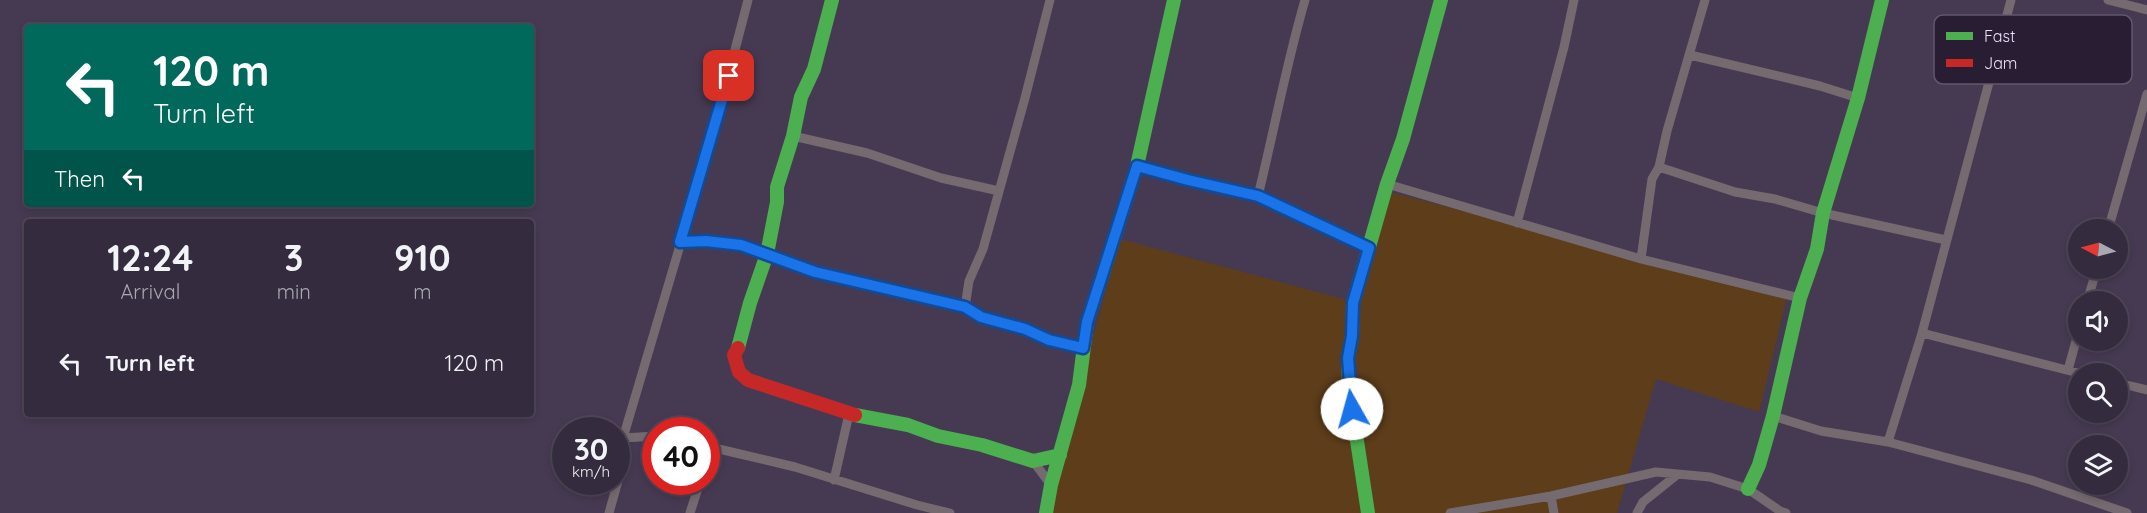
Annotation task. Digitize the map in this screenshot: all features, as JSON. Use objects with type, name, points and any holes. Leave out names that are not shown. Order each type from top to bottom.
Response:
[{"type":"street","points":[[629,417],[713,134],[748,0]]},
{"type":"street","points":[[832,0],[814,69],[801,98],[793,135],[777,187],[777,202],[766,254],[734,355],[739,372],[748,380],[849,414],[908,425],[938,436],[982,445],[1033,461],[1060,455]]},
{"type":"street","points":[[965,307],[969,281],[983,249],[1026,98],[1050,0]]},
{"type":"street","points":[[1258,196],[1291,48],[1305,0]]},
{"type":"street","points":[[1368,513],[1349,388],[1348,358],[1352,336],[1353,303],[1403,139],[1441,0]]},
{"type":"street","points":[[1517,223],[1564,47],[1574,0]]},
{"type":"street","points":[[1641,260],[1652,179],[1659,167],[1667,131],[1705,0]]},
{"type":"street","points":[[1748,489],[1759,465],[1773,416],[1800,298],[1817,249],[1823,213],[1858,98],[1882,0]]},
{"type":"street","points":[[2007,15],[2011,0]]},
{"type":"street","points":[[2108,0],[2147,11]]},
{"type":"street","points":[[1046,513],[1051,485],[1079,386],[1087,322],[1137,166],[1172,1]]},
{"type":"street","points":[[1690,55],[1820,86],[1858,98]]},
{"type":"street","points":[[1887,442],[1922,333],[1988,84]]},
{"type":"street","points":[[2111,219],[2147,94]]},
{"type":"street","points":[[793,135],[867,153],[940,178],[999,191]]},
{"type":"street","points":[[1137,166],[1258,196],[1369,248]]},
{"type":"street","points":[[1659,167],[1735,192],[1775,199],[1823,213],[1946,240]]},
{"type":"street","points":[[1388,184],[1641,260],[1800,298]]},
{"type":"street","points":[[680,242],[722,242],[753,248],[815,272],[965,307],[981,317],[1025,329],[1049,340],[1083,348]]},
{"type":"street","points":[[1922,333],[2068,370]]},
{"type":"street","points":[[2128,385],[2147,390]]},
{"type":"street","points":[[834,480],[849,414]]},
{"type":"street","points":[[1773,416],[1821,430],[1887,442],[2031,480],[2127,513]]},
{"type":"street","points":[[720,449],[795,467],[950,513]]},
{"type":"street","points":[[1033,461],[1051,485]]},
{"type":"street","points":[[1450,513],[1551,496],[1656,472],[1710,477],[1748,489],[1786,513]]},
{"type":"street","points":[[1637,513],[1643,502],[1678,474]]},
{"type":"street","points":[[609,513],[614,495]]},
{"type":"street","points":[[690,513],[696,495]]},
{"type":"street","points":[[1551,496],[1554,513]]},
{"type":"shaded area","points":[[1389,192],[1788,293],[1759,412],[1656,379],[1617,513],[1045,513],[1120,239],[1347,300]]},
{"type":"traffic: fast","points":[[738,348],[767,254],[777,202],[777,187],[793,136],[801,97],[814,69],[832,0]]},
{"type":"traffic: fast","points":[[1046,513],[1051,485],[1079,385],[1087,323],[1137,166],[1174,0]]},
{"type":"traffic: fast","points":[[1368,513],[1349,388],[1348,358],[1352,336],[1353,303],[1387,184],[1403,139],[1441,0]]},
{"type":"traffic: fast","points":[[1748,489],[1759,465],[1773,416],[1800,298],[1817,249],[1823,213],[1858,98],[1882,0]]},
{"type":"traffic: fast","points":[[855,415],[908,425],[938,436],[982,445],[1033,461],[1060,455]]},
{"type":"traffic: jam","points":[[738,348],[734,355],[739,372],[748,380],[855,415]]},
{"type":"route","points":[[729,76],[680,242],[722,242],[753,248],[815,272],[965,307],[981,317],[1025,329],[1049,340],[1083,348],[1087,322],[1137,166],[1258,196],[1369,248],[1353,303],[1352,336],[1348,358],[1352,409]]}]
